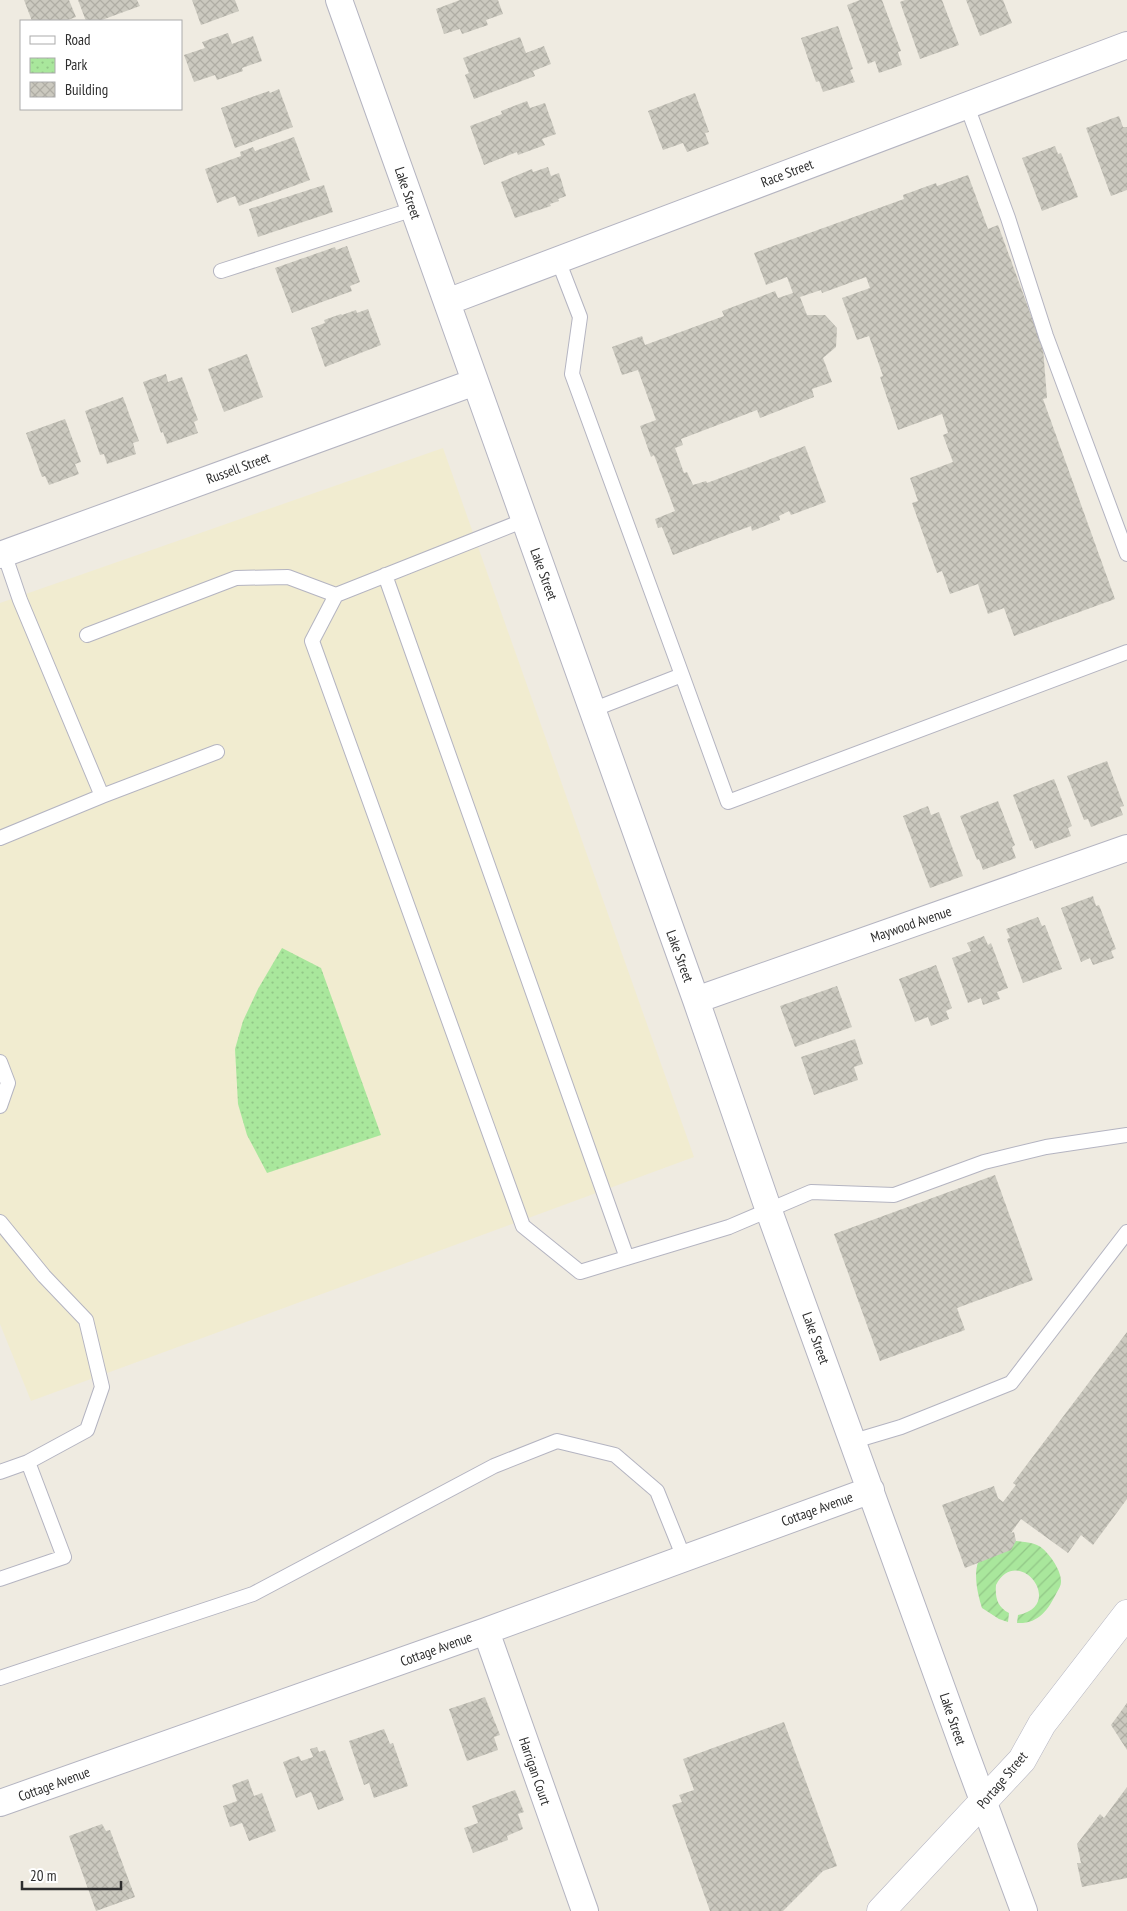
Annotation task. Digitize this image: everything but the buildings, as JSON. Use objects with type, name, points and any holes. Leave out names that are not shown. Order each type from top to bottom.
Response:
[{"type":"main road","name":"Portage Street","points":[[882,1911],[1022,1760],[1042,1724],[1127,1614]]},
{"type":"street","name":"Lake Street","points":[[339,0],[696,1000],[769,1211],[1024,1911]]},
{"type":"street","name":"Race Street","points":[[447,302],[1127,45]]},
{"type":"street","name":"Russell Street","points":[[1,550],[475,382]]},
{"type":"street","name":"Maywood Avenue","points":[[696,1000],[1127,848]]},
{"type":"street","name":"Cottage Avenue","points":[[0,1803],[486,1631],[871,1490]]},
{"type":"street","name":"Harrigan Court","points":[[486,1631],[585,1911]]},
{"type":"lane","points":[[967,106],[1008,218],[1046,336],[1127,554]]},
{"type":"lane","points":[[222,272],[414,209]]},
{"type":"lane","points":[[558,260],[580,317],[572,374],[728,802],[1127,652]]},
{"type":"lane","points":[[525,520],[336,595],[312,641],[523,1226],[580,1272],[729,1227],[811,1192],[894,1195],[984,1162],[1046,1147],[1127,1135]]},
{"type":"lane","points":[[1,550],[102,796]]},
{"type":"lane","points":[[385,575],[627,1258]]},
{"type":"lane","points":[[87,635],[236,578],[288,577],[336,595]]},
{"type":"lane","points":[[592,710],[682,675]]},
{"type":"lane","points":[[0,838],[217,752]]},
{"type":"lane","points":[[0,1062],[8,1083],[0,1106]]},
{"type":"lane","points":[[0,1222],[44,1276],[86,1320],[102,1387],[87,1430],[28,1462],[0,1472]]},
{"type":"lane","points":[[854,1441],[901,1427],[1011,1383],[1127,1232]]},
{"type":"lane","points":[[0,1678],[253,1594],[494,1466],[557,1441],[615,1455],[657,1491],[684,1558]]},
{"type":"lane","points":[[0,1579],[64,1557],[28,1462]]},
{"type":"shaded area","points":[[443,448],[694,1157],[31,1401],[0,1324],[0,603]]},
{"type":"green space","points":[[282,948],[321,968],[381,1135],[267,1173],[247,1135],[238,1104],[235,1049],[243,1021],[258,989]]},
{"type":"green space","points":[[1016,1541],[1028,1542],[1043,1549],[1054,1562],[1061,1578],[1060,1587],[1042,1615],[1025,1623],[1017,1623],[1018,1615],[1032,1609],[1038,1600],[1038,1590],[1034,1580],[1026,1573],[1016,1571],[1005,1574],[996,1585],[998,1601],[1002,1608],[1009,1613],[1008,1622],[999,1619],[982,1608],[976,1578],[978,1563],[986,1551],[1001,1544]]}]
